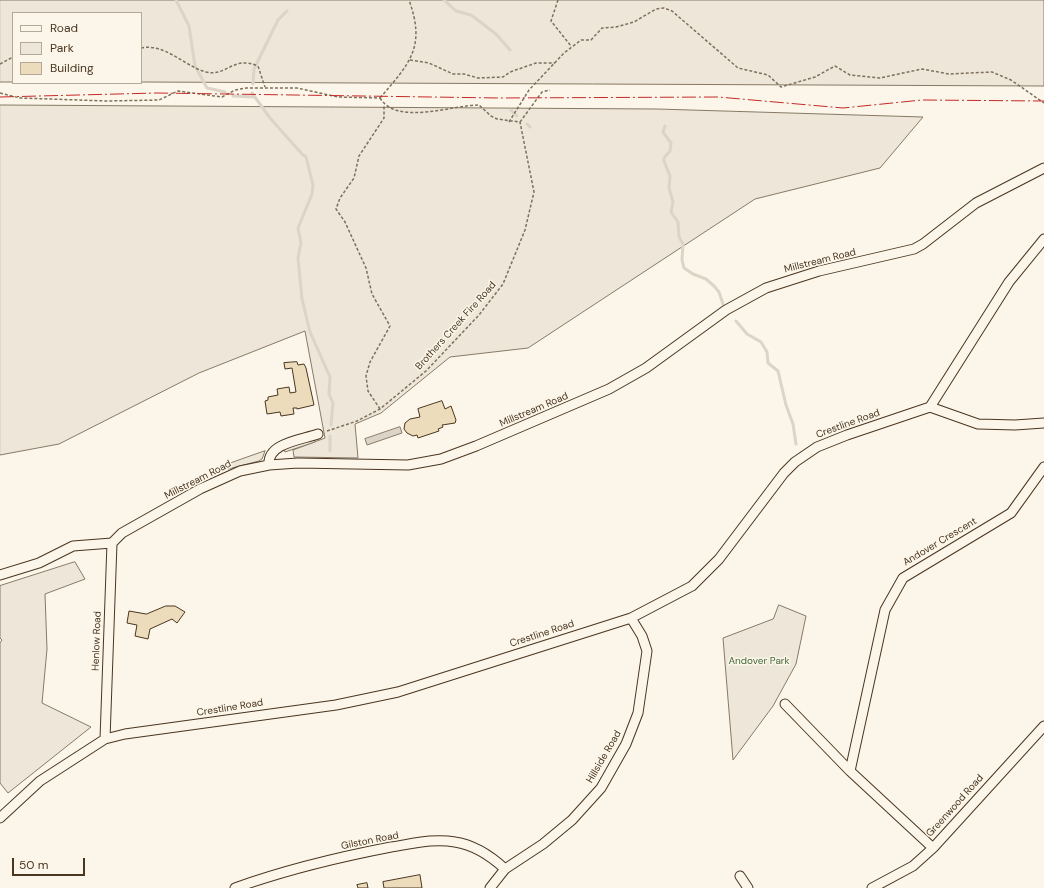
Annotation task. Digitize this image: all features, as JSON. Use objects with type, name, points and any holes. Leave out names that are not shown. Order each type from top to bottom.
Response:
[{"type":"street","name":"Millstream Road","points":[[112,543],[122,533],[206,486],[240,471],[269,465],[319,463],[381,466],[408,465],[441,459],[476,446],[608,389],[646,368],[726,310],[766,288],[788,280],[914,249],[923,244],[976,202],[1044,168]]},
{"type":"street","points":[[1044,239],[1009,282],[930,407],[978,424],[1014,425],[1044,423]]},
{"type":"street","name":"Crestline Road","points":[[0,818],[40,782],[105,739],[125,734],[336,705],[398,692],[632,618],[692,586],[719,559],[784,473],[806,454],[847,435],[930,407]]},
{"type":"street","points":[[269,465],[269,457],[275,449],[318,434]]},
{"type":"street","name":"Andover Crescent","points":[[850,771],[885,610],[903,578],[1011,513],[1044,467]]},
{"type":"street","points":[[0,575],[39,563],[73,546],[112,543]]},
{"type":"street","name":"Henlow Road","points":[[105,739],[112,543]]},
{"type":"street","name":"Hillside Road","points":[[490,888],[505,869],[543,844],[572,820],[601,788],[626,744],[638,713],[647,651],[642,636],[632,618]]},
{"type":"street","points":[[785,704],[850,771],[933,848]]},
{"type":"street","name":"Greenwood Road","points":[[872,888],[913,866],[933,848],[1044,726]]},
{"type":"street","name":"Gilston Road","points":[[235,888],[349,855],[430,840],[455,842],[476,848],[496,860],[505,869]]},
{"type":"street","points":[[740,876],[748,888]]},
{"type":"path","points":[[380,98],[410,60],[414,45],[416,25],[409,0]]},
{"type":"path","points":[[558,0],[551,21],[572,46]]},
{"type":"path","points":[[509,122],[529,90],[572,46],[581,40],[591,40],[602,28],[616,27],[644,18],[656,9],[664,8],[672,11],[738,68],[768,76],[781,87],[815,77],[835,66],[850,75],[880,78],[922,70],[949,74],[992,72],[1011,80],[1044,103]]},
{"type":"path","points":[[142,48],[150,47],[158,49],[200,70],[216,73],[238,62],[252,63],[258,66],[265,87]]},
{"type":"path","points":[[0,64],[12,58]]},
{"type":"path","points":[[410,60],[429,62],[453,74],[464,74],[478,78],[503,77],[510,72],[536,62],[555,63]]},
{"type":"path","points":[[0,93],[20,98],[84,101],[159,100],[178,91],[222,96],[240,89],[265,87],[297,88],[338,97],[380,98]]},
{"type":"path","points":[[384,105],[395,110],[427,113],[478,105],[491,116],[509,122],[520,122],[542,92],[550,90]]},
{"type":"path","points":[[380,98],[384,105],[384,118],[359,156],[354,178],[340,198],[336,209],[345,222],[366,268],[372,294],[390,326],[370,362],[366,376],[368,391],[380,409]]},
{"type":"path","name":"Brothers Creek Fire Road","points":[[318,434],[357,421],[380,409],[426,372],[479,314],[503,284],[525,230],[534,192],[520,122]]},
{"type":"green space","points":[[0,0],[1044,0],[1044,86],[142,82],[142,12],[12,12],[12,82],[0,82]]},
{"type":"green space","points":[[0,105],[657,109],[923,117],[880,168],[755,199],[528,348],[450,357],[381,413],[355,424],[358,458],[294,457],[293,450],[325,438],[305,331],[199,373],[59,444],[0,455]]},
{"type":"green space","points":[[75,562],[85,579],[45,594],[47,649],[42,703],[91,727],[8,793],[0,783],[0,643],[2,640],[0,638],[0,586]]},
{"type":"green space","name":"Andover Park","points":[[779,605],[806,616],[796,664],[773,706],[733,760],[723,638],[773,619]]},
{"type":"shaded area","points":[[400,427],[402,433],[367,445],[365,439]]},
{"type":"shaded area","points":[[314,438],[315,442],[285,452],[284,450]]},
{"type":"shaded area","points":[[265,451],[262,459],[259,461],[228,469],[231,463]]},
{"type":"building","points":[[297,362],[298,365],[304,364],[306,368],[314,405],[297,409],[293,408],[294,414],[281,416],[280,412],[267,414],[265,401],[268,400],[268,397],[278,395],[277,389],[289,387],[290,393],[296,392],[292,368],[285,369],[284,363]]},
{"type":"building","points":[[442,401],[445,409],[451,406],[456,420],[455,423],[442,425],[443,427],[438,429],[439,431],[418,438],[417,435],[413,436],[407,433],[404,429],[405,423],[410,419],[420,417],[418,409]]},
{"type":"building","points":[[166,606],[175,606],[185,612],[177,623],[172,619],[150,629],[148,639],[135,636],[137,625],[127,623],[129,611],[146,614]]},
{"type":"building","points":[[420,875],[422,888],[384,888],[383,882]]},
{"type":"building","points":[[367,883],[368,888],[358,888],[357,885]]},
{"type":"waterway","points":[[176,0],[189,26],[195,66],[207,88],[225,92]]},
{"type":"waterway","points":[[444,0],[456,11],[471,15],[479,21],[496,34],[510,50]]},
{"type":"waterway","points":[[253,84],[254,69],[278,20],[287,11]]},
{"type":"waterway","points":[[252,93],[270,118],[306,157],[313,185],[312,194],[298,228],[301,243],[298,258],[302,299],[310,332],[330,377],[329,394],[333,403],[331,425]]},
{"type":"waterway","points":[[233,96],[254,97]]},
{"type":"waterway","points":[[511,110],[517,116]]},
{"type":"waterway","points":[[527,124],[530,127]]},
{"type":"waterway","points":[[665,126],[663,132],[671,143],[670,151],[664,158],[664,161],[670,176],[669,188],[673,202],[671,212],[678,222],[679,237],[683,244],[682,260],[684,268],[693,274],[706,279],[714,286],[719,292],[723,304]]},
{"type":"waterway","points":[[736,321],[747,334],[761,342],[767,352],[768,363],[778,371],[786,405],[793,424],[796,444]]},
{"type":"waterway","points":[[330,436],[330,451]]},
{"type":"power","points":[[0,97],[157,93],[499,98],[718,97],[843,108],[922,100],[1044,101]]}]
